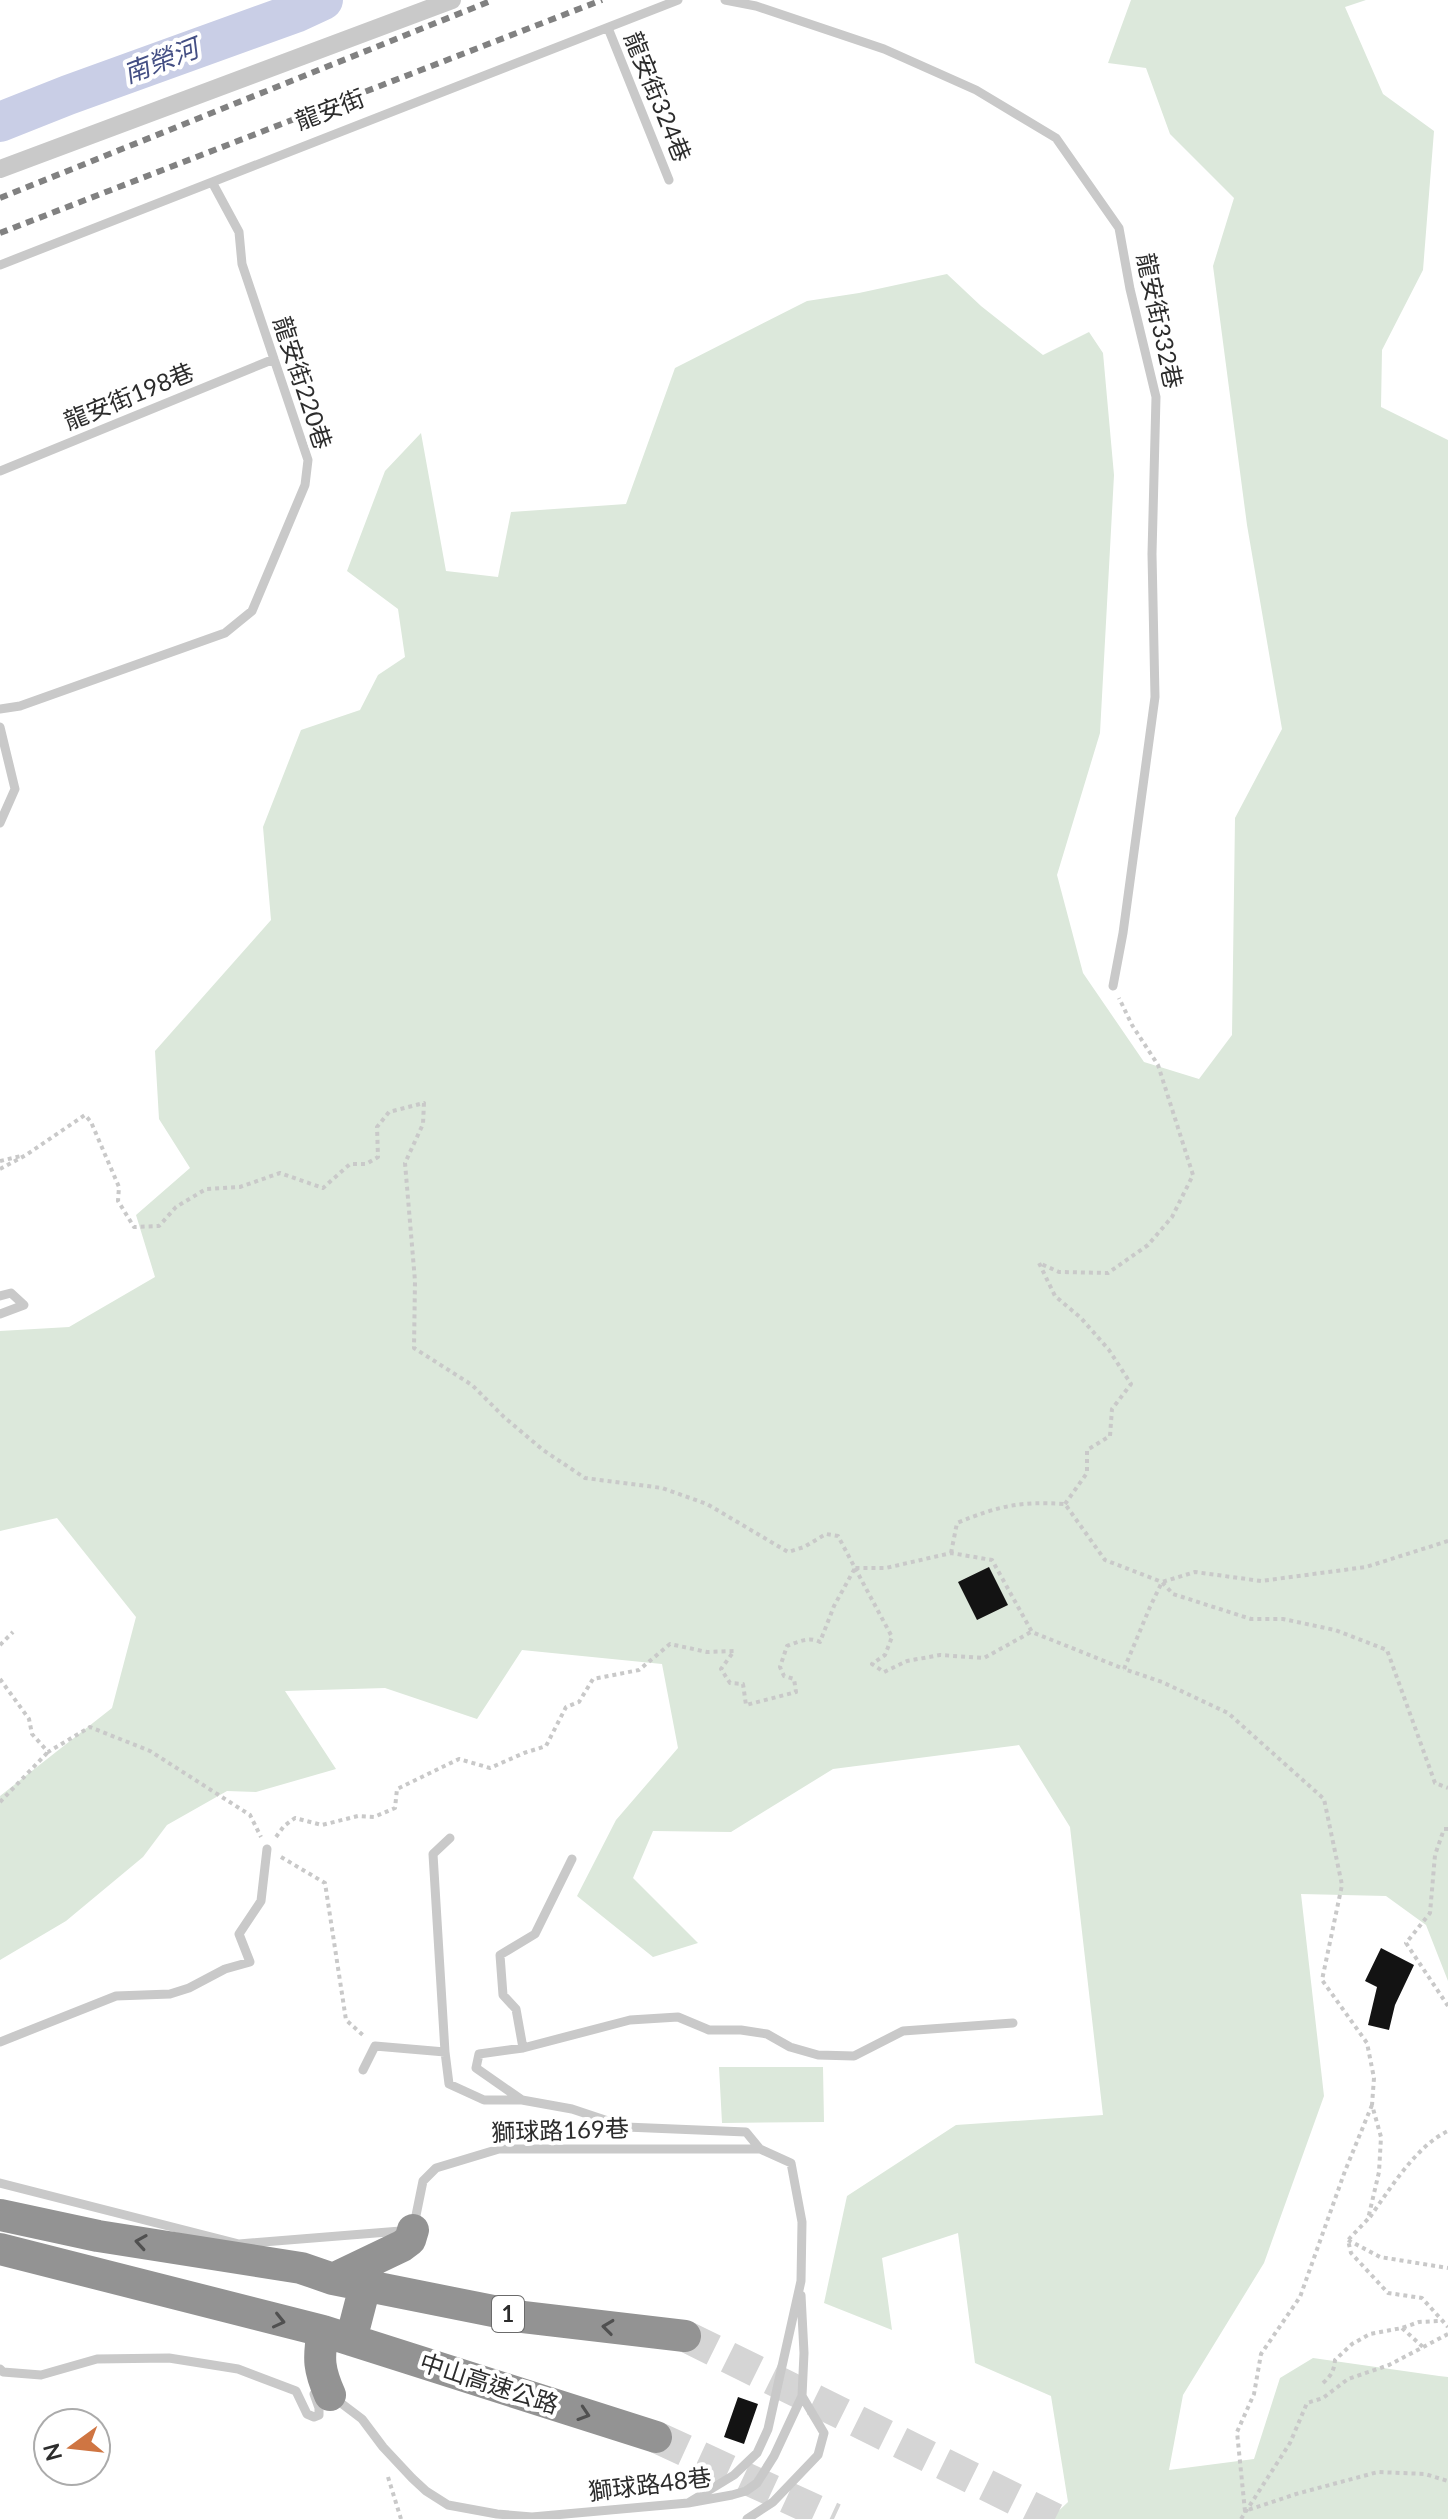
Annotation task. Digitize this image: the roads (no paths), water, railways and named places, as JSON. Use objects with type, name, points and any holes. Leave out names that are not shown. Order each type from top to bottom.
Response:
[{"type":"highway","points":[[0,2215],[98,2236],[301,2268],[333,2279],[389,2254],[410,2240],[413,2230]]},
{"type":"highway","name":"中山高速公路","points":[[0,2249],[337,2336],[656,2437]]},
{"type":"highway","name":"1","points":[[333,2279],[523,2317],[685,2336]]},
{"type":"highway","points":[[325,2384],[319,2357],[337,2336],[365,2286]]},
{"type":"street","points":[[0,169],[452,0]]},
{"type":"lane","name":"龍安街","points":[[0,265],[678,0]]},
{"type":"lane","name":"龍安街332巷","points":[[725,0],[756,6],[884,49],[976,90],[1056,138],[1119,228],[1156,397],[1152,554],[1155,697],[1113,986]]},
{"type":"lane","name":"龍安街324巷","points":[[608,28],[669,180]]},
{"type":"lane","name":"龍安街220巷","points":[[0,709],[20,706],[225,633],[252,611],[305,485],[308,460],[242,264],[239,232],[212,182]]},
{"type":"lane","name":"龍安街198巷","points":[[0,471],[274,359]]},
{"type":"lane","points":[[0,727],[15,789],[0,823]]},
{"type":"lane","points":[[0,1296],[11,1293],[24,1305],[0,1314]]},
{"type":"lane","points":[[450,1838],[433,1854],[449,2084],[484,2100],[522,2100],[572,2109],[626,2127],[746,2132],[760,2149],[791,2163],[802,2222],[802,2396],[824,2433],[818,2455],[773,2502],[747,2519]]},
{"type":"lane","points":[[0,2042],[116,1996],[170,1994],[189,1988],[225,1969],[250,1962],[239,1934],[261,1901],[267,1849]]},
{"type":"lane","points":[[523,2048],[516,2009],[503,1995],[500,1955],[535,1934],[572,1859]]},
{"type":"lane","points":[[522,2100],[476,2068],[479,2054],[523,2048],[630,2020],[678,2017],[709,2030],[767,2034],[790,2047],[818,2055],[854,2056],[903,2031],[1013,2023]]},
{"type":"lane","points":[[363,2070],[375,2046],[445,2052]]},
{"type":"lane","name":"獅球路169巷","points":[[413,2230],[423,2181],[436,2168],[499,2149],[760,2149]]},
{"type":"lane","points":[[0,2183],[239,2244],[413,2230]]},
{"type":"lane","points":[[688,2503],[734,2475],[757,2453],[768,2429],[801,2281]]},
{"type":"lane","points":[[0,2369],[3,2372],[41,2375],[97,2359],[169,2358],[197,2362],[238,2369],[296,2391],[307,2414],[314,2417],[319,2415],[319,2408],[313,2391],[325,2384]]},
{"type":"lane","name":"獅球路48巷","points":[[325,2384],[362,2419],[383,2447],[426,2491],[448,2505],[532,2517],[688,2503],[746,2491],[757,2483],[774,2456],[802,2396]]},
{"type":"waterway","name":"南榮河","points":[[0,122],[323,0]]},
{"type":"tunnel","points":[[685,2336],[1055,2519]]},
{"type":"tunnel","points":[[656,2437],[834,2519]]},
{"type":"railway","points":[[0,198],[493,0]]},
{"type":"railway","points":[[0,233],[602,0]]}]
